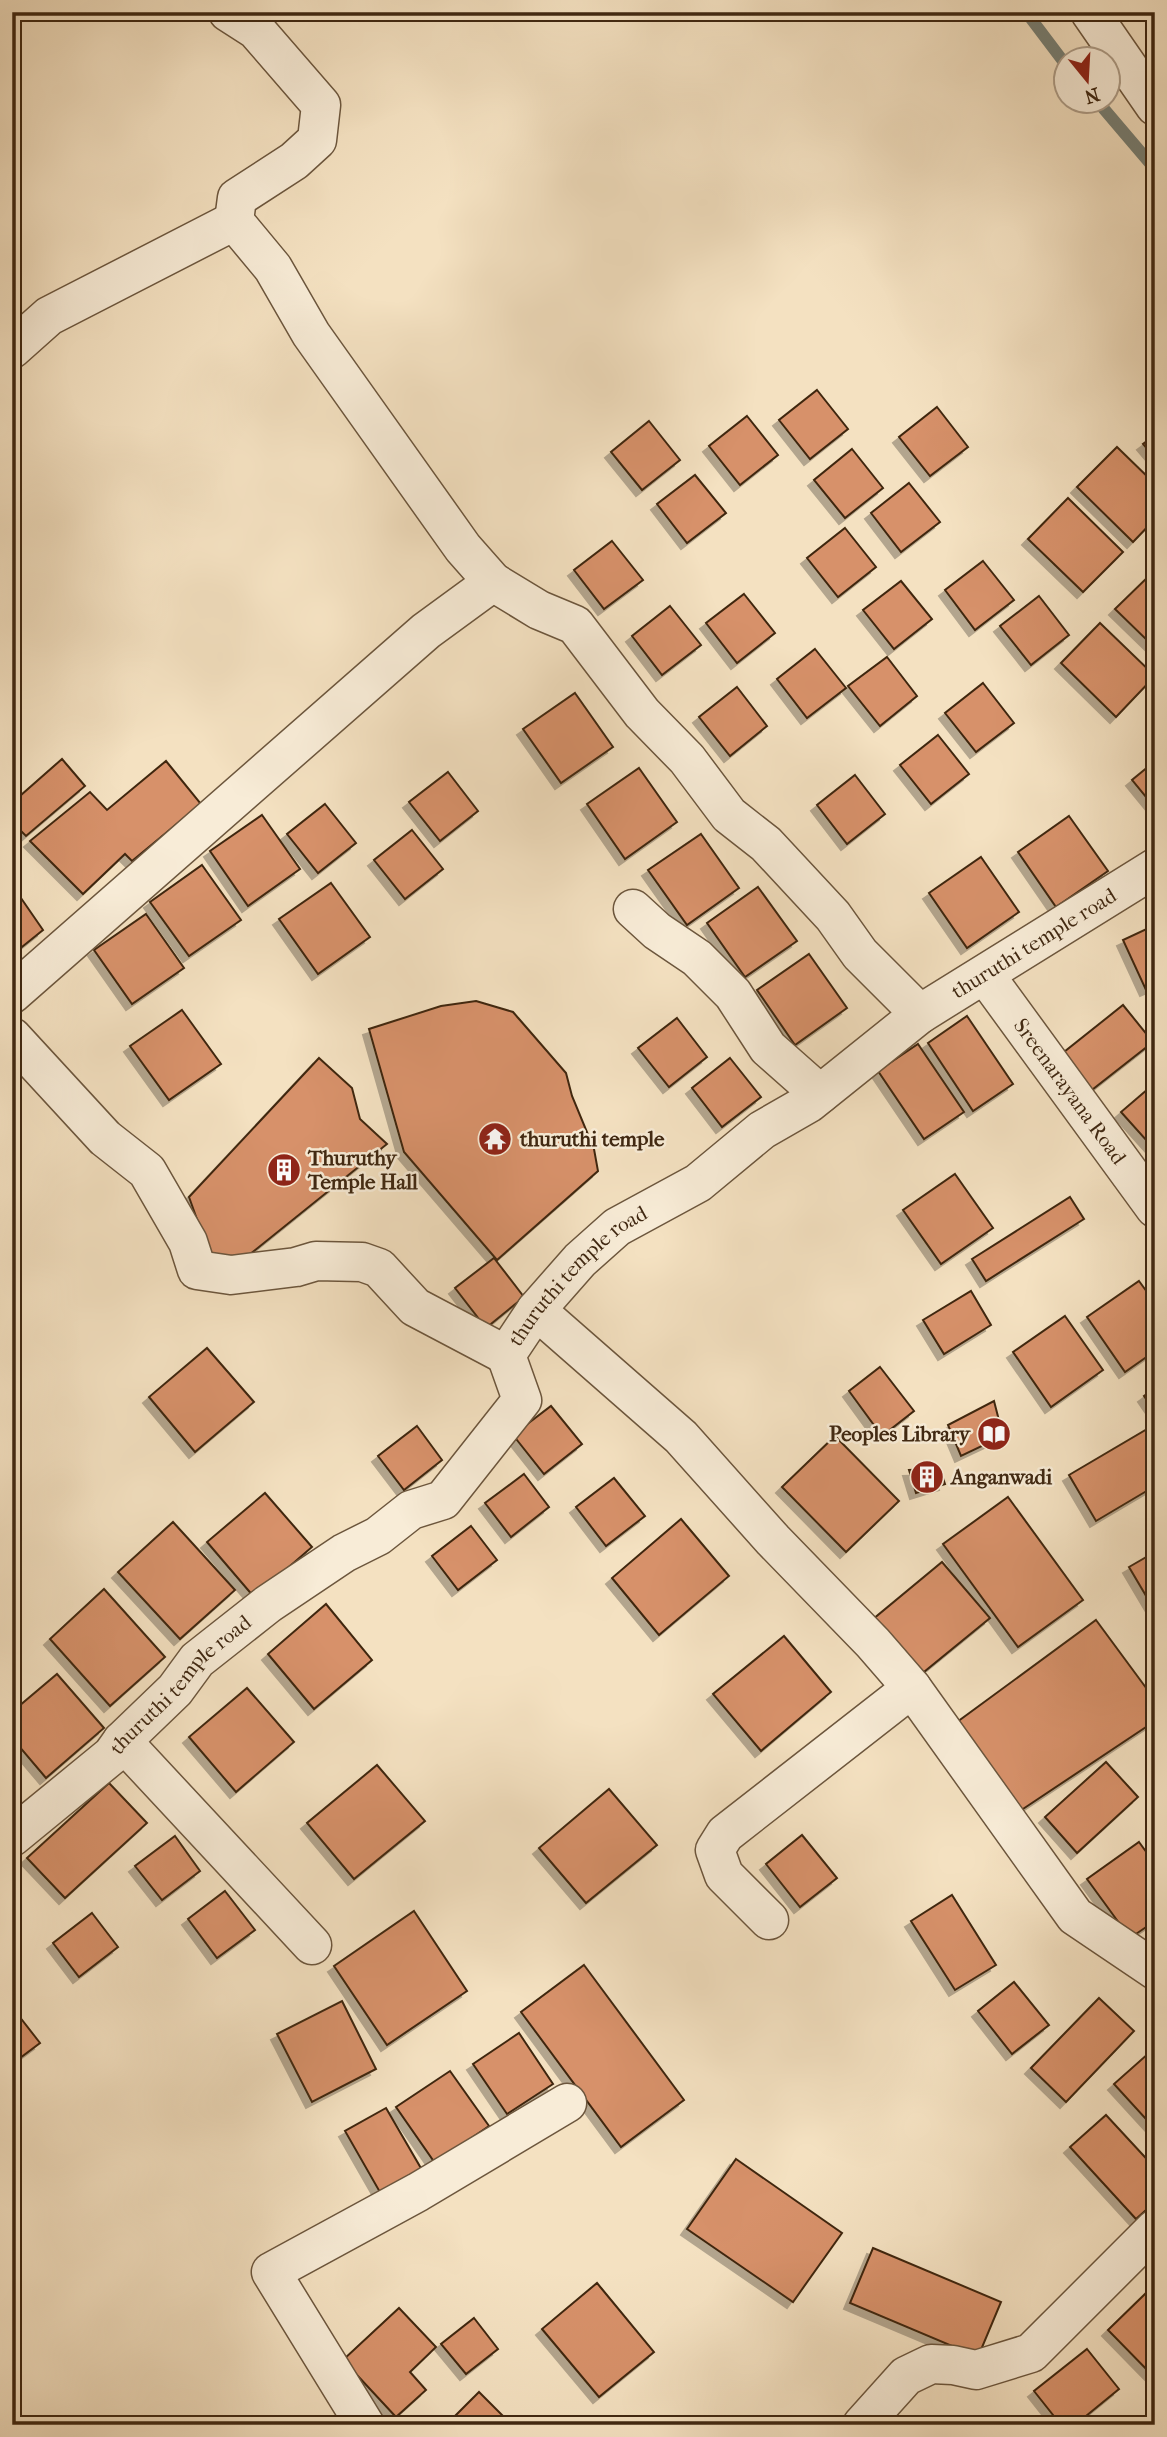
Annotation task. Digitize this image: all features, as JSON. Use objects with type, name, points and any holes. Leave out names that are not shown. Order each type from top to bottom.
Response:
[{"type":"street","points":[[228,12],[256,30],[321,105],[317,140],[294,161],[237,198],[234,221],[273,268],[311,334],[427,499],[463,548],[493,582],[539,610],[575,625],[642,713],[687,760],[729,816],[765,844],[833,916],[860,954],[920,1014]]},
{"type":"street","points":[[1090,12],[1155,106]]},
{"type":"street","points":[[12,349],[49,316],[234,221]]},
{"type":"street","points":[[12,994],[416,640],[493,582]]},
{"type":"street","name":"thuruthi temple road","points":[[12,1837],[82,1783],[175,1690],[197,1660],[268,1604],[344,1553],[377,1536],[411,1510],[443,1500],[522,1400],[506,1354],[536,1310],[580,1260],[617,1227],[698,1183],[762,1130],[820,1094],[920,1014],[1155,868]]},
{"type":"street","points":[[633,909],[657,931],[697,958],[733,994],[768,1048],[820,1094]]},
{"type":"street","name":"Sreenarayana Road","points":[[985,975],[1155,1208]]},
{"type":"street","points":[[12,1037],[105,1138],[147,1171],[188,1242],[197,1270],[230,1275],[296,1267],[316,1261],[362,1262],[379,1268],[415,1307],[506,1354]]},
{"type":"street","points":[[536,1310],[681,1437],[912,1688],[1075,1916],[1155,1970]]},
{"type":"street","points":[[769,1920],[724,1875],[716,1850],[725,1834],[912,1688]]},
{"type":"street","points":[[122,1741],[312,1945]]},
{"type":"street","points":[[365,2425],[271,2272],[418,2192],[567,2103]]},
{"type":"street","points":[[862,2425],[906,2376],[931,2364],[976,2370],[1031,2353],[1155,2229]]},
{"type":"building","points":[[817,390],[848,429],[810,459],[779,420]]},
{"type":"building","points":[[937,407],[968,447],[930,476],[899,437]]},
{"type":"building","points":[[747,416],[778,455],[740,485],[709,446]]},
{"type":"building","points":[[649,421],[680,460],[642,490],[611,452]]},
{"type":"building","points":[[1155,435],[1155,458],[1143,444]]},
{"type":"building","points":[[1117,447],[1155,484],[1155,519],[1133,542],[1077,487]]},
{"type":"building","points":[[852,449],[883,488],[845,518],[814,480]]},
{"type":"building","points":[[695,475],[726,513],[687,543],[657,504]]},
{"type":"building","points":[[909,483],[940,522],[901,552],[871,513]]},
{"type":"building","points":[[1068,498],[1123,552],[1083,592],[1028,539]]},
{"type":"building","points":[[845,528],[876,567],[838,597],[807,558]]},
{"type":"building","points":[[612,541],[643,580],[604,609],[574,570]]},
{"type":"building","points":[[983,561],[1014,600],[975,630],[945,590]]},
{"type":"building","points":[[1155,570],[1155,648],[1115,609]]},
{"type":"building","points":[[901,581],[932,619],[894,649],[863,610]]},
{"type":"building","points":[[744,594],[775,633],[737,663],[706,623]]},
{"type":"building","points":[[1039,596],[1069,635],[1031,665],[1000,626]]},
{"type":"building","points":[[670,606],[701,645],[662,675],[632,636]]},
{"type":"building","points":[[1100,623],[1155,676],[1116,717],[1061,663]]},
{"type":"building","points":[[815,649],[846,688],[807,718],[777,679]]},
{"type":"building","points":[[887,657],[917,696],[880,726],[848,686]]},
{"type":"building","points":[[983,683],[1014,723],[976,752],[945,713]]},
{"type":"building","points":[[737,687],[767,726],[730,756],[699,717]]},
{"type":"building","points":[[575,693],[613,747],[561,783],[523,729]]},
{"type":"building","points":[[938,735],[969,774],[931,804],[900,765]]},
{"type":"building","points":[[62,759],[85,786],[26,836],[12,822],[12,803]]},
{"type":"building","points":[[166,761],[201,804],[132,861],[125,854],[83,894],[30,841],[90,792],[107,810]]},
{"type":"building","points":[[1155,761],[1155,808],[1132,780]]},
{"type":"building","points":[[639,768],[677,822],[625,859],[587,804]]},
{"type":"building","points":[[448,772],[478,811],[440,841],[409,802]]},
{"type":"building","points":[[855,775],[885,814],[847,844],[817,805]]},
{"type":"building","points":[[325,804],[356,843],[318,873],[287,834]]},
{"type":"building","points":[[262,815],[300,869],[248,906],[210,851]]},
{"type":"building","points":[[1069,816],[1108,871],[1056,907],[1018,852]]},
{"type":"building","points":[[412,830],[443,869],[405,899],[374,860]]},
{"type":"building","points":[[701,834],[739,888],[687,925],[648,870]]},
{"type":"building","points":[[981,857],[1019,912],[967,948],[929,893]]},
{"type":"building","points":[[202,865],[241,920],[189,956],[150,902]]},
{"type":"building","points":[[331,883],[370,937],[318,974],[279,919]]},
{"type":"building","points":[[12,885],[43,930],[12,955]]},
{"type":"building","points":[[758,887],[797,941],[745,977],[707,923]]},
{"type":"building","points":[[146,914],[184,968],[132,1004],[94,950]]},
{"type":"building","points":[[1155,925],[1155,986],[1146,990],[1123,940]]},
{"type":"building","points":[[809,954],[847,1008],[795,1045],[757,990]]},
{"type":"building","name":"thuruthi temple","points":[[476,1001],[513,1012],[566,1073],[572,1096],[594,1149],[598,1171],[497,1260],[404,1152],[369,1029],[441,1006]]},
{"type":"building","points":[[1123,1005],[1153,1042],[1088,1093],[1059,1056]]},
{"type":"building","points":[[182,1010],[221,1064],[169,1100],[130,1046]]},
{"type":"building","points":[[967,1016],[1013,1084],[973,1111],[928,1043]]},
{"type":"building","points":[[677,1018],[707,1057],[669,1087],[638,1048]]},
{"type":"building","points":[[918,1044],[964,1112],[924,1139],[878,1071]]},
{"type":"building","name":"Thuruthy Temple Hall","points":[[319,1058],[352,1088],[360,1119],[387,1144],[244,1259],[212,1261],[189,1197]]},
{"type":"building","points":[[730,1058],[761,1097],[722,1127],[692,1088]]},
{"type":"building","points":[[1155,1083],[1155,1150],[1121,1112]]},
{"type":"building","points":[[955,1174],[993,1228],[941,1264],[903,1210]]},
{"type":"building","points":[[1070,1197],[1084,1219],[986,1281],[972,1259]]},
{"type":"building","points":[[494,1258],[524,1297],[486,1328],[455,1288]]},
{"type":"building","points":[[1139,1281],[1155,1303],[1155,1351],[1125,1372],[1087,1317]]},
{"type":"building","points":[[971,1291],[991,1325],[944,1354],[923,1320]]},
{"type":"building","points":[[1065,1316],[1103,1370],[1051,1407],[1013,1352]]},
{"type":"building","points":[[207,1348],[254,1402],[195,1452],[149,1397]]},
{"type":"building","points":[[880,1367],[914,1411],[882,1436],[849,1391]]},
{"type":"building","points":[[1155,1388],[1155,1412],[1144,1396]]},
{"type":"building","points":[[994,1401],[1003,1436],[961,1456],[948,1425]]},
{"type":"building","points":[[551,1406],[582,1444],[544,1474],[513,1435]]},
{"type":"building","points":[[1154,1425],[1155,1486],[1096,1521],[1069,1475]]},
{"type":"building","points":[[417,1426],[442,1460],[404,1490],[378,1456]]},
{"type":"building","points":[[835,1436],[899,1501],[846,1552],[782,1487]]},
{"type":"building","name":"Anganwadi","points":[[940,1469],[945,1484],[916,1493],[909,1470]]},
{"type":"building","points":[[524,1474],[549,1507],[511,1537],[485,1503]]},
{"type":"building","points":[[614,1478],[645,1516],[606,1546],[576,1507]]},
{"type":"building","points":[[265,1493],[312,1547],[254,1597],[207,1542]]},
{"type":"building","points":[[1008,1497],[1083,1600],[1018,1647],[943,1544]]},
{"type":"building","points":[[681,1519],[729,1576],[659,1635],[612,1578]]},
{"type":"building","points":[[173,1522],[235,1590],[180,1639],[118,1572]]},
{"type":"building","points":[[471,1526],[497,1560],[458,1590],[432,1556]]},
{"type":"building","points":[[1155,1552],[1155,1611],[1129,1567]]},
{"type":"building","points":[[942,1562],[990,1618],[919,1676],[872,1620]]},
{"type":"building","points":[[104,1589],[165,1657],[110,1706],[50,1639]]},
{"type":"building","points":[[326,1604],[372,1660],[314,1709],[268,1654]]},
{"type":"building","points":[[1096,1620],[1155,1700],[1155,1721],[1014,1815],[953,1725]]},
{"type":"building","points":[[784,1636],[831,1692],[761,1751],[713,1694]]},
{"type":"building","points":[[57,1674],[104,1728],[46,1778],[12,1738],[12,1712]]},
{"type":"building","points":[[247,1688],[294,1742],[236,1792],[189,1737]]},
{"type":"building","points":[[1106,1762],[1138,1797],[1077,1853],[1045,1817]]},
{"type":"building","points":[[377,1765],[425,1821],[354,1879],[307,1823]]},
{"type":"building","points":[[109,1783],[147,1823],[65,1898],[27,1858]]},
{"type":"building","points":[[609,1789],[657,1845],[586,1903],[539,1848]]},
{"type":"building","points":[[802,1835],[837,1878],[800,1907],[766,1864]]},
{"type":"building","points":[[175,1836],[200,1871],[162,1900],[135,1866]]},
{"type":"building","points":[[1139,1842],[1155,1864],[1155,1921],[1130,1938],[1087,1879]]},
{"type":"building","points":[[225,1891],[255,1930],[217,1958],[188,1919]]},
{"type":"building","points":[[952,1895],[996,1965],[955,1990],[911,1921]]},
{"type":"building","points":[[414,1911],[467,1991],[387,2045],[334,1966]]},
{"type":"building","points":[[92,1913],[118,1947],[79,1977],[53,1943]]},
{"type":"building","points":[[584,1965],[684,2100],[621,2147],[521,2012]]},
{"type":"building","points":[[1014,1982],[1049,2025],[1012,2054],[978,2011]]},
{"type":"building","points":[[1099,1998],[1134,2031],[1066,2102],[1031,2068]]},
{"type":"building","points":[[342,2001],[376,2069],[312,2102],[277,2034]]},
{"type":"building","points":[[12,2007],[40,2043],[12,2064]]},
{"type":"building","points":[[519,2033],[553,2084],[507,2114],[473,2064]]},
{"type":"building","points":[[1150,2052],[1155,2057],[1155,2129],[1114,2084]]},
{"type":"building","points":[[450,2071],[489,2126],[435,2163],[396,2107]]},
{"type":"building","points":[[386,2108],[422,2170],[381,2194],[345,2131]]},
{"type":"building","points":[[1106,2115],[1155,2168],[1155,2202],[1136,2219],[1070,2147]]},
{"type":"building","points":[[736,2159],[842,2233],[793,2302],[687,2229]]},
{"type":"building","points":[[873,2248],[1001,2302],[978,2357],[850,2303]]},
{"type":"building","points":[[597,2283],[654,2352],[599,2397],[542,2329]]},
{"type":"building","points":[[1145,2294],[1155,2304],[1155,2378],[1108,2330]]},
{"type":"building","points":[[399,2308],[436,2347],[410,2372],[426,2390],[396,2417],[343,2360]]},
{"type":"building","points":[[474,2318],[498,2349],[466,2374],[441,2344]]},
{"type":"building","points":[[1087,2349],[1119,2389],[1075,2425],[1061,2425],[1034,2391]]},
{"type":"building","points":[[479,2392],[512,2425],[446,2425]]},
{"type":"waterway","points":[[1026,12],[1052,46]]},
{"type":"waterway","points":[[1110,116],[1155,169]]},
{"type":"place","name":"thuruthi temple","points":[[495,1139]]},
{"type":"place","name":"Thuruthy Temple Hall","points":[[284,1170]]},
{"type":"place","name":"Peoples Library","points":[[994,1434]]},
{"type":"place","name":"Anganwadi","points":[[927,1477]]}]
